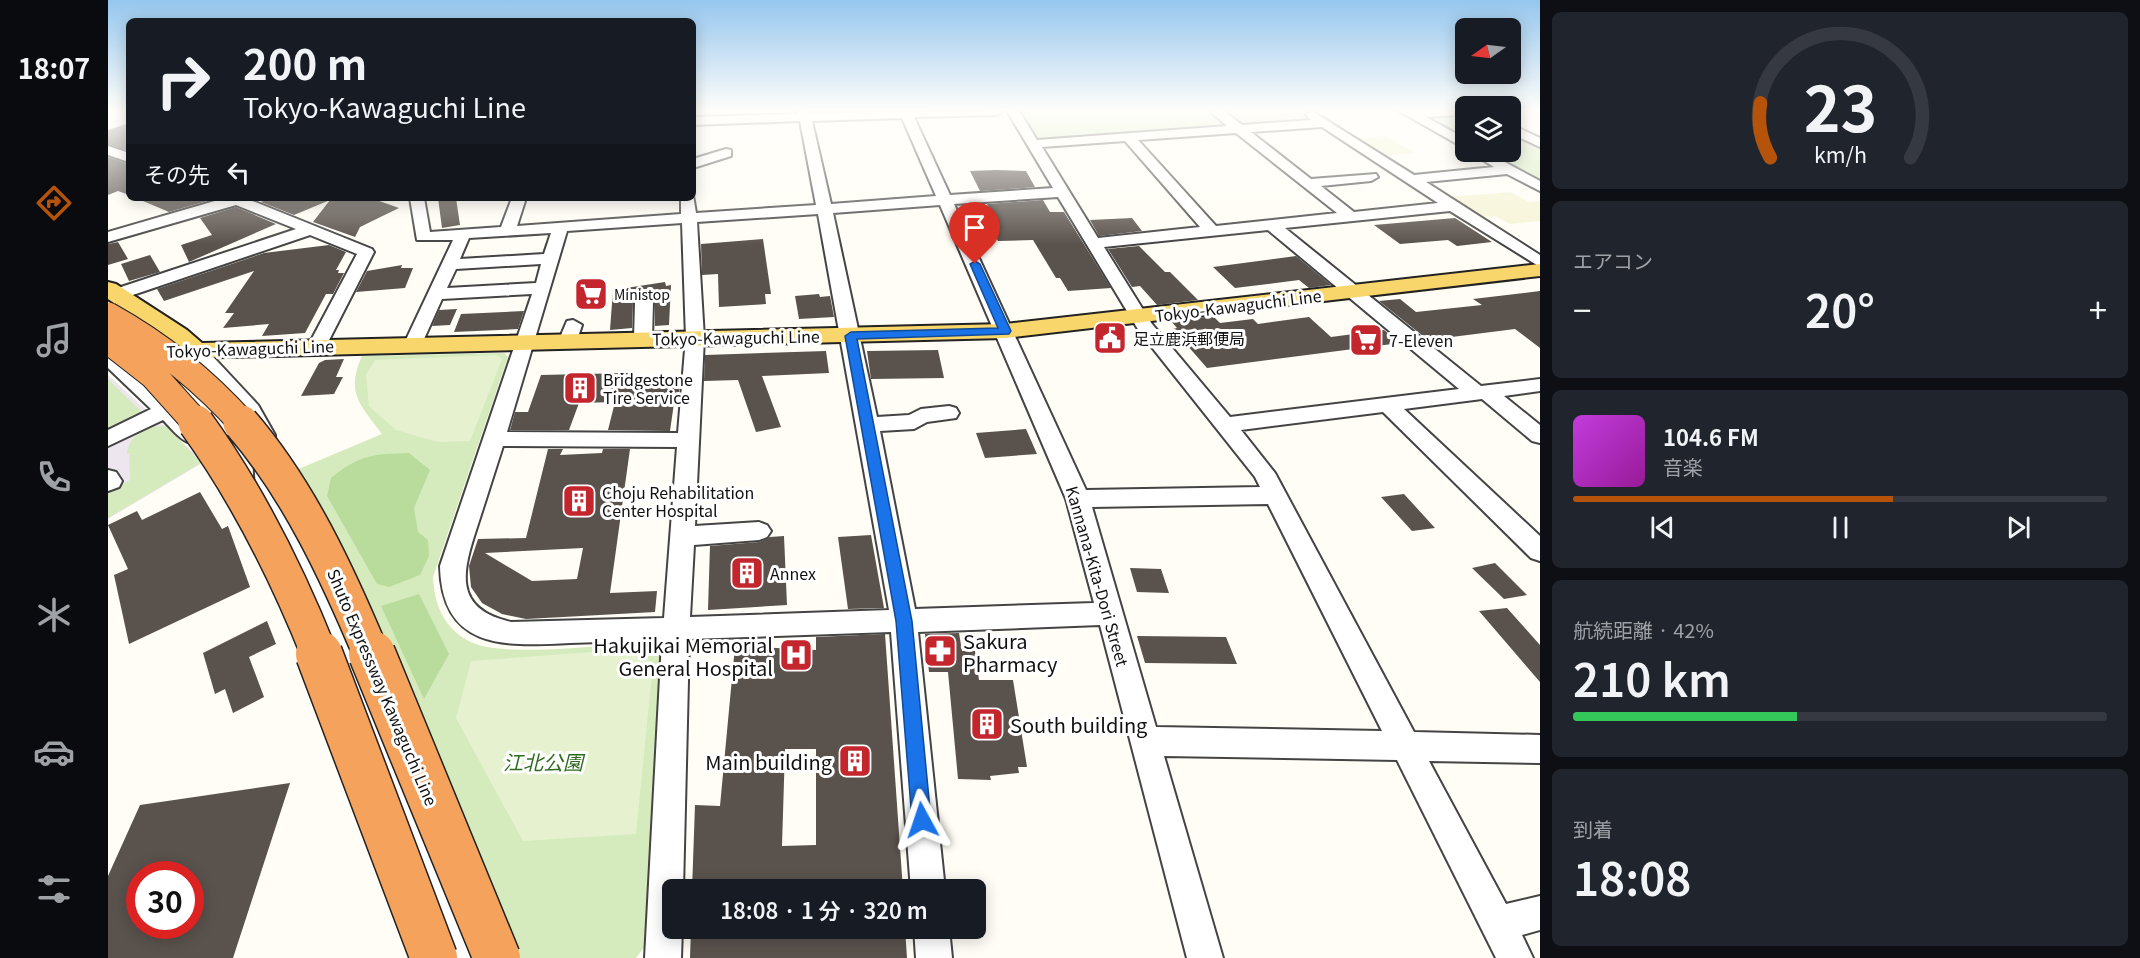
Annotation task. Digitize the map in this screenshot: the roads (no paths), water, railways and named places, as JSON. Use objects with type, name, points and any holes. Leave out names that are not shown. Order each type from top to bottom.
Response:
[{"type":"highway","name":"Shuto Expressway Kawaguchi Line","points":[[111,299],[221,398],[251,435],[290,493],[328,559],[368,645],[497,958]]},
{"type":"highway","points":[[108,340],[153,376],[188,413],[218,450],[251,509],[287,581],[325,668],[434,958]]},
{"type":"main road","name":"Tokyo-Kawaguchi Line","points":[[108,355],[196,350],[527,341],[571,333],[643,339],[1005,331],[1540,270]]},
{"type":"main road","points":[[111,299],[179,335],[196,350]]},
{"type":"street","points":[[696,163],[718,156]]},
{"type":"street","points":[[813,156],[851,336],[904,621],[927,879]]},
{"type":"street","name":"Kannana-Kita-Dori Street","points":[[926,156],[1078,499],[1205,958]]},
{"type":"street","points":[[1039,156],[1138,317],[1264,473],[1515,958]]},
{"type":"street","points":[[1145,156],[1212,231]]},
{"type":"street","points":[[1274,156],[1350,216]]},
{"type":"street","points":[[1375,156],[1540,262]]},
{"type":"street","points":[[1495,162],[1538,185]]},
{"type":"street","points":[[1411,179],[1510,170]]},
{"type":"street","points":[[1309,183],[1371,177]]},
{"type":"street","points":[[417,201],[423,237],[1062,192]]},
{"type":"street","points":[[108,237],[228,201]]},
{"type":"street","points":[[240,201],[366,252],[317,346]]},
{"type":"street","points":[[507,232],[518,201]]},
{"type":"street","points":[[663,958],[676,630],[684,536],[694,338],[688,201]]},
{"type":"street","points":[[1093,243],[1454,206]]},
{"type":"street","points":[[108,220],[130,230]]},
{"type":"street","points":[[1272,225],[1483,394],[1540,436]]},
{"type":"street","points":[[560,229],[542,288],[544,313],[527,341],[452,566],[454,596],[477,624],[511,634],[1109,614]]},
{"type":"street","points":[[111,299],[310,230]]},
{"type":"street","points":[[413,344],[463,235]]},
{"type":"street","points":[[450,264],[551,259]]},
{"type":"street","points":[[436,294],[542,288]]},
{"type":"street","points":[[643,339],[644,302]]},
{"type":"street","points":[[196,350],[251,410],[264,435],[267,493],[308,573],[359,692],[402,807],[465,958]]},
{"type":"street","points":[[108,355],[211,455],[267,493]]},
{"type":"street","points":[[1225,425],[1540,385]]},
{"type":"street","points":[[1388,405],[1540,551]]},
{"type":"street","points":[[108,439],[165,410]]},
{"type":"street","points":[[868,425],[914,422],[921,416],[949,413]]},
{"type":"street","points":[[495,439],[688,440]]},
{"type":"street","points":[[108,478],[111,481],[108,483]]},
{"type":"street","points":[[1078,499],[1275,495]]},
{"type":"street","points":[[684,536],[759,531]]},
{"type":"street","points":[[1145,741],[1540,749]]},
{"type":"street","points":[[1497,924],[1540,913]]},
{"type":"street","points":[[932,939],[934,958]]},
{"type":"place","name":"Ministop","points":[[591,294]]},
{"type":"place","name":"足立鹿浜郵便局","points":[[1110,338]]},
{"type":"place","name":"7-Eleven","points":[[1366,340]]},
{"type":"place","name":"Bridgestone Tire Service","points":[[580,388]]},
{"type":"place","name":"Choju Rehabilitation Center Hospital","points":[[579,501]]},
{"type":"place","name":"Annex","points":[[747,573]]},
{"type":"place","name":"Sakura Pharmacy","points":[[940,651]]},
{"type":"place","name":"Hakujikai Memorial General Hospital","points":[[796,655]]},
{"type":"place","name":"South building","points":[[987,724]]},
{"type":"place","name":"Main building","points":[[855,761]]},
{"type":"park label","name":"江北公園","points":[[543,761]]}]
